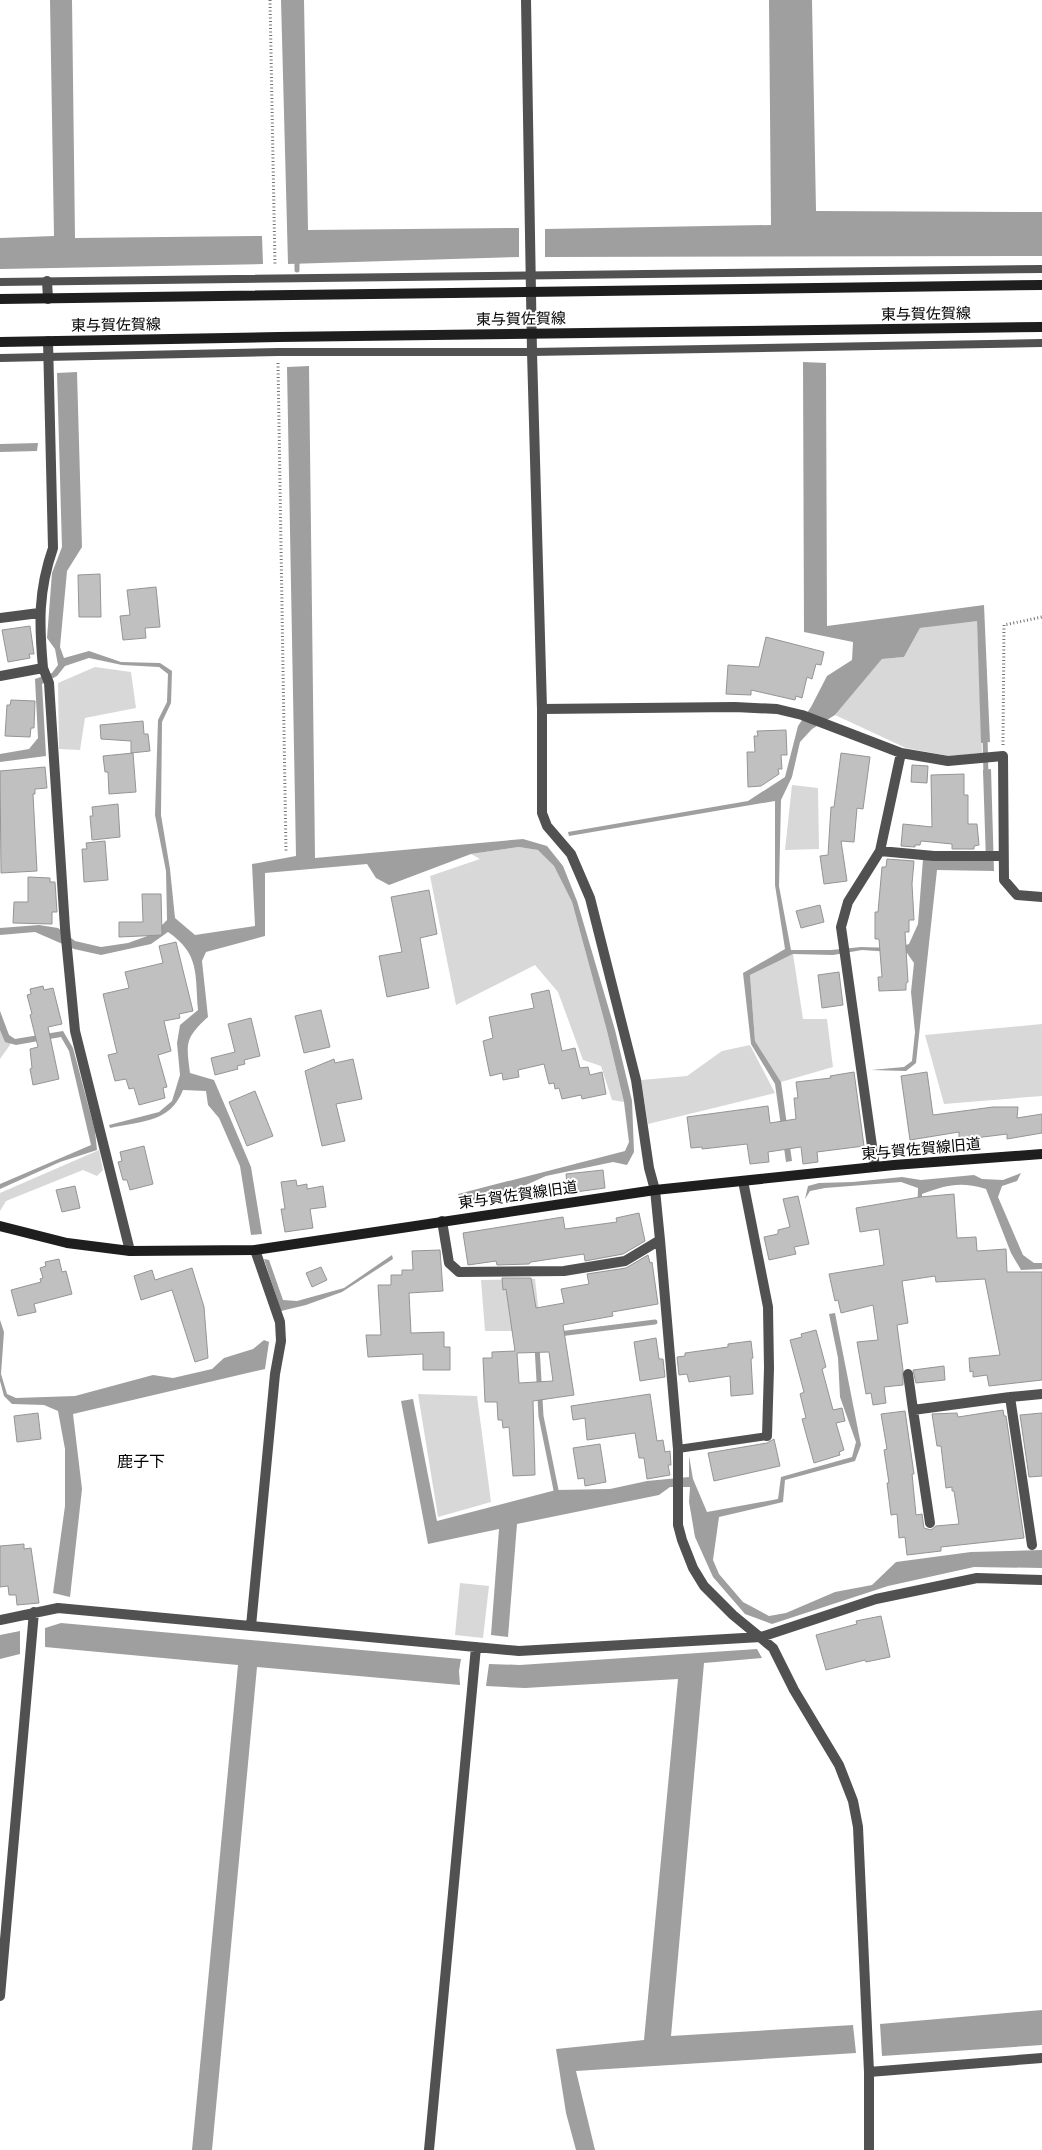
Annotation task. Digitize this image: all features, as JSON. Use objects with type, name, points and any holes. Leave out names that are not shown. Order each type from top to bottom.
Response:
[{"type":"main road","name":"東与賀佐賀線","points":[[0,299],[1042,286]]},
{"type":"main road","name":"東与賀佐賀線","points":[[0,342],[1042,327]]},
{"type":"main road","name":"東与賀佐賀線旧道","points":[[0,1226],[67,1243],[130,1251],[255,1250],[655,1190],[875,1167],[1042,1154]]},
{"type":"street","points":[[526,0],[532,352],[542,709],[542,813],[547,826],[571,854],[590,898],[636,1080],[649,1168],[655,1190],[678,1449],[678,1525],[682,1540],[704,1586],[733,1615],[773,1648],[794,1690],[839,1765],[853,1800],[858,1827],[870,2072],[869,2150]]},
{"type":"street","points":[[47,281],[48,299]]},
{"type":"street","points":[[48,341],[53,548],[44,573],[39,613],[46,675],[65,928],[75,1031],[130,1251]]},
{"type":"street","points":[[0,618],[39,613]]},
{"type":"street","points":[[0,676],[46,675]]},
{"type":"street","points":[[542,709],[735,707],[777,709],[802,715],[902,753],[948,761],[1003,756],[1000,856],[1004,880],[1017,895],[1042,896]]},
{"type":"street","points":[[875,1167],[842,927],[848,902],[880,851],[902,753]]},
{"type":"street","points":[[880,851],[934,856],[1000,856]]},
{"type":"street","points":[[743,1182],[768,1307],[767,1436]]},
{"type":"street","points":[[442,1221],[448,1263],[459,1272],[564,1271],[582,1269],[625,1262],[660,1240]]},
{"type":"street","points":[[252,1626],[275,1374],[281,1341],[280,1322],[255,1250]]},
{"type":"street","points":[[908,1374],[930,1523]]},
{"type":"street","points":[[913,1410],[1010,1396],[1042,1394]]},
{"type":"street","points":[[1010,1396],[1032,1546]]},
{"type":"street","points":[[0,1620],[58,1608],[519,1651],[761,1637],[876,1599],[976,1578],[1042,1580]]},
{"type":"street","points":[[0,1996],[34,1612]]},
{"type":"street","points":[[429,2150],[476,1647]]},
{"type":"street","points":[[870,2072],[1042,2058]]},
{"type":"lane","points":[[0,282],[1042,269]]},
{"type":"lane","points":[[0,358],[278,352],[532,352],[1042,343]]},
{"type":"lane","points":[[678,1449],[767,1436]]},
{"type":"path","points":[[270,0],[276,278]]},
{"type":"path","points":[[278,352],[286,852]]},
{"type":"path","points":[[1003,756],[1004,625],[1042,617]]},
{"type":"shaded area","points":[[50,0],[72,0],[75,238],[262,236],[263,264],[0,269],[0,238],[54,236]]},
{"type":"shaded area","points":[[281,0],[304,0],[308,230],[519,228],[519,257],[288,264]]},
{"type":"shaded area","points":[[769,0],[812,0],[816,211],[1042,212],[1042,256],[545,257],[545,229],[771,225]]},
{"type":"shaded area","points":[[803,362],[826,363],[827,626],[984,605],[990,742],[981,743],[977,621],[920,628],[904,657],[882,659],[835,715],[812,729],[800,742],[792,777],[781,800],[779,886],[791,950],[831,950],[861,947],[895,948],[909,944],[918,924],[923,859],[986,861],[983,770],[991,769],[994,871],[937,870],[916,1063],[906,1071],[871,1070],[904,1067],[912,1061],[915,1032],[911,992],[914,963],[907,953],[862,950],[833,955],[793,954],[750,975],[755,1041],[781,1082],[792,1161],[786,1162],[775,1084],[751,1044],[743,973],[785,949],[775,885],[775,801],[569,836],[568,832],[748,801],[785,777],[798,726],[811,707],[827,676],[852,660],[853,642],[804,632]]},
{"type":"shaded area","points":[[309,366],[315,858],[523,839],[547,846],[563,866],[577,901],[615,1030],[632,1101],[634,1152],[627,1165],[613,1162],[546,1176],[497,1198],[459,1201],[458,1194],[625,1151],[629,1142],[624,1102],[572,902],[554,866],[538,850],[519,847],[471,854],[389,885],[376,878],[367,864],[265,873],[265,936],[206,952],[202,961],[208,1017],[191,1036],[188,1048],[190,1073],[214,1080],[251,1167],[262,1234],[251,1235],[240,1166],[219,1118],[208,1105],[206,1091],[183,1090],[170,1109],[153,1119],[110,1128],[109,1125],[159,1112],[172,1101],[180,1075],[177,1043],[180,1025],[198,1010],[196,975],[191,957],[186,948],[168,932],[151,944],[101,955],[74,949],[35,932],[0,935],[0,928],[39,925],[58,928],[75,941],[101,947],[128,943],[153,934],[167,920],[166,871],[155,815],[158,720],[167,702],[168,674],[159,667],[122,665],[89,658],[65,666],[57,676],[42,684],[46,756],[0,762],[0,754],[29,749],[38,738],[35,679],[52,673],[58,665],[55,649],[47,638],[52,573],[62,547],[57,373],[77,372],[82,547],[67,571],[60,647],[64,658],[89,651],[121,662],[160,663],[172,671],[171,703],[162,722],[161,815],[170,869],[175,918],[195,935],[255,926],[252,864],[296,856],[287,367]]},
{"type":"shaded area","points":[[38,443],[37,451],[0,452],[0,444]]},
{"type":"shaded area","points":[[977,620],[982,753],[949,756],[906,748],[835,715],[882,659],[904,657],[920,628]]},
{"type":"shaded area","points":[[95,667],[131,672],[136,708],[85,718],[80,750],[59,749],[58,683]]},
{"type":"shaded area","points":[[792,785],[818,788],[819,849],[785,850]]},
{"type":"shaded area","points":[[519,847],[539,850],[554,866],[572,902],[624,1102],[612,1100],[601,1066],[583,1060],[558,992],[535,965],[456,1005],[430,876],[480,859],[471,854]]},
{"type":"shaded area","points":[[793,954],[803,1019],[827,1019],[833,1067],[781,1082],[755,1041],[750,975]]},
{"type":"shaded area","points":[[0,1011],[9,1035],[15,1039],[63,1031],[73,1048],[95,1131],[97,1150],[60,1162],[0,1189],[0,1184],[91,1145],[69,1051],[61,1037],[16,1045],[5,1042],[0,1030]]},
{"type":"shaded area","points":[[0,1017],[12,1042],[0,1059]]},
{"type":"shaded area","points":[[1042,1024],[1042,1096],[944,1104],[925,1035]]},
{"type":"shaded area","points":[[750,1045],[775,1093],[648,1124],[641,1080],[687,1076],[722,1051]]},
{"type":"shaded area","points":[[99,1150],[103,1170],[97,1176],[83,1170],[6,1201],[0,1211],[0,1193]]},
{"type":"shaded area","points":[[1021,1173],[1017,1181],[1002,1186],[998,1197],[1023,1255],[1034,1263],[1042,1263],[1042,1269],[1021,1270],[1011,1253],[986,1189],[968,1185],[953,1185],[922,1194],[923,1222],[917,1217],[918,1188],[901,1182],[825,1188],[810,1191],[805,1199],[808,1186],[819,1183],[902,1177],[921,1180],[974,1175],[982,1179],[1003,1180]]},
{"type":"shaded area","points":[[392,1255],[393,1259],[342,1292],[306,1305],[281,1311],[264,1259],[269,1260],[283,1300],[297,1301],[344,1288]]},
{"type":"shaded area","points":[[535,1279],[541,1331],[485,1331],[481,1280]]},
{"type":"shaded area","points":[[835,1313],[861,1445],[855,1461],[785,1480],[783,1502],[719,1517],[713,1560],[719,1574],[743,1602],[769,1616],[786,1613],[835,1592],[872,1585],[896,1562],[971,1552],[1042,1550],[1042,1568],[974,1567],[888,1586],[772,1624],[745,1614],[713,1577],[695,1537],[689,1502],[690,1487],[670,1487],[659,1495],[517,1524],[508,1637],[491,1635],[499,1529],[428,1544],[401,1401],[413,1399],[437,1521],[556,1490],[610,1489],[647,1481],[689,1477],[689,1456],[693,1479],[707,1512],[778,1499],[781,1477],[852,1457],[856,1442],[840,1397],[838,1358],[829,1314]]},
{"type":"shaded area","points":[[0,1320],[4,1332],[1,1374],[7,1394],[16,1398],[75,1396],[153,1375],[173,1378],[212,1369],[224,1358],[253,1349],[264,1340],[269,1342],[265,1369],[73,1414],[82,1489],[70,1597],[53,1593],[65,1506],[65,1449],[58,1411],[44,1405],[12,1404],[4,1396],[0,1381]]},
{"type":"shaded area","points":[[418,1394],[477,1396],[491,1502],[438,1517]]},
{"type":"shaded area","points":[[460,1583],[489,1586],[483,1638],[455,1635]]},
{"type":"shaded area","points":[[61,1623],[461,1659],[459,1671],[460,1685],[257,1667],[212,2150],[192,2150],[238,1665],[45,1647],[45,1628]]},
{"type":"shaded area","points":[[20,1631],[20,1654],[0,1659],[0,1635]]},
{"type":"shaded area","points":[[757,1649],[762,1658],[704,1663],[671,2036],[853,2025],[856,2053],[576,2071],[595,2150],[576,2150],[566,2113],[556,2049],[644,2040],[678,1679],[525,1688],[486,1686],[489,1664],[520,1665]]},
{"type":"shaded area","points":[[1042,2010],[1042,2045],[882,2056],[880,2024]]},
{"type":"building","points":[[100,574],[101,617],[79,617],[78,575]]},
{"type":"building","points":[[156,587],[160,627],[145,628],[146,638],[123,640],[120,616],[130,615],[127,590]]},
{"type":"building","points":[[30,626],[34,654],[29,654],[30,658],[8,662],[2,630]]},
{"type":"building","points":[[766,637],[824,652],[821,665],[816,664],[812,679],[807,677],[802,698],[796,696],[795,700],[751,690],[751,695],[726,694],[728,665],[759,667]]},
{"type":"building","points":[[11,700],[35,701],[34,728],[31,728],[30,737],[5,736],[7,705],[10,705]]},
{"type":"building","points":[[143,721],[144,734],[148,734],[150,751],[131,753],[131,741],[101,739],[100,725]]},
{"type":"building","points":[[786,730],[787,755],[781,755],[782,769],[778,769],[779,774],[761,786],[748,787],[747,752],[755,752],[754,736],[758,736],[757,731]]},
{"type":"building","points":[[133,753],[136,792],[109,794],[108,772],[105,772],[103,756]]},
{"type":"building","points":[[841,753],[870,757],[863,809],[857,808],[854,842],[841,841],[847,881],[824,884],[820,856],[828,855],[831,807],[834,807]]},
{"type":"building","points":[[912,765],[928,766],[927,783],[911,782]]},
{"type":"building","points":[[45,767],[47,788],[35,789],[35,794],[33,794],[37,871],[1,873],[0,771]]},
{"type":"building","points":[[964,774],[964,795],[968,795],[968,824],[977,824],[979,845],[974,846],[974,849],[952,849],[952,844],[921,841],[920,845],[915,845],[915,847],[901,846],[903,824],[932,827],[931,775]]},
{"type":"building","points":[[118,804],[120,837],[92,840],[90,816],[93,816],[92,807]]},
{"type":"building","points":[[105,841],[108,880],[84,882],[82,849],[87,849],[86,843]]},
{"type":"building","points":[[887,859],[914,861],[912,884],[914,920],[909,920],[909,932],[905,932],[908,982],[906,983],[906,990],[879,991],[878,977],[882,977],[879,939],[875,939],[875,912],[878,912],[882,867],[886,867]]},
{"type":"building","points":[[28,877],[50,878],[50,882],[55,882],[57,912],[52,912],[52,924],[13,923],[14,902],[28,902]]},
{"type":"building","points":[[429,890],[437,934],[420,938],[429,988],[387,997],[379,956],[402,952],[391,897]]},
{"type":"building","points":[[142,894],[161,894],[162,935],[119,937],[119,922],[143,922]]},
{"type":"building","points":[[820,905],[824,922],[801,928],[796,911]]},
{"type":"building","points":[[176,942],[193,1011],[179,1014],[180,1018],[164,1021],[171,1051],[158,1055],[167,1087],[163,1088],[165,1098],[139,1105],[134,1088],[129,1089],[126,1079],[115,1081],[108,1055],[117,1053],[103,994],[129,988],[125,972],[163,963],[159,946]]},
{"type":"building","points":[[839,972],[843,1005],[822,1008],[818,975]]},
{"type":"building","points":[[43,986],[44,990],[53,988],[62,1024],[48,1027],[59,1079],[33,1085],[30,1069],[32,1068],[30,1049],[38,1047],[27,995],[31,994],[30,989]]},
{"type":"building","points":[[549,990],[562,1051],[575,1048],[580,1068],[588,1067],[590,1075],[602,1072],[606,1094],[582,1099],[581,1095],[562,1099],[559,1088],[555,1089],[554,1083],[549,1084],[544,1064],[518,1070],[519,1077],[503,1080],[502,1073],[490,1076],[483,1041],[493,1038],[489,1017],[534,1008],[531,994]]},
{"type":"building","points":[[321,1010],[330,1047],[304,1053],[295,1016]]},
{"type":"building","points":[[251,1018],[260,1056],[244,1060],[245,1064],[237,1066],[238,1069],[215,1075],[211,1058],[235,1052],[228,1024]]},
{"type":"building","points":[[334,1059],[335,1063],[353,1059],[362,1099],[336,1104],[345,1141],[322,1146],[305,1071]]},
{"type":"building","points":[[854,1072],[864,1146],[817,1152],[818,1162],[803,1164],[801,1147],[768,1152],[769,1162],[750,1164],[747,1144],[702,1149],[702,1147],[691,1148],[687,1117],[768,1106],[770,1123],[796,1119],[794,1098],[798,1098],[796,1082],[831,1078],[830,1076]]},
{"type":"building","points":[[927,1072],[933,1115],[993,1107],[1018,1107],[1017,1118],[1042,1114],[1042,1133],[1007,1139],[1007,1134],[959,1140],[959,1132],[910,1140],[901,1076]]},
{"type":"building","points":[[255,1091],[273,1136],[247,1146],[229,1102]]},
{"type":"building","points":[[144,1146],[153,1184],[130,1190],[127,1180],[123,1180],[118,1162],[122,1161],[120,1152]]},
{"type":"building","points":[[603,1170],[605,1188],[568,1193],[566,1174]]},
{"type":"building","points":[[296,1180],[297,1186],[307,1184],[307,1189],[323,1186],[326,1207],[310,1209],[313,1228],[285,1232],[281,1209],[285,1209],[281,1182]]},
{"type":"building","points":[[75,1186],[80,1208],[62,1212],[56,1190]]},
{"type":"building","points":[[954,1194],[957,1238],[976,1237],[977,1251],[1006,1249],[1007,1272],[1042,1272],[1042,1380],[989,1386],[987,1375],[973,1377],[973,1371],[970,1372],[969,1358],[1000,1355],[985,1279],[936,1282],[935,1276],[902,1281],[908,1323],[897,1325],[903,1385],[884,1387],[886,1403],[873,1405],[871,1393],[866,1394],[857,1342],[878,1340],[873,1305],[841,1313],[838,1300],[835,1301],[829,1274],[884,1265],[879,1229],[860,1232],[856,1208],[920,1197]]},
{"type":"building","points":[[798,1196],[809,1244],[794,1247],[796,1254],[769,1260],[764,1237],[778,1234],[778,1230],[790,1227],[783,1199]]},
{"type":"building","points":[[639,1213],[645,1241],[623,1254],[585,1261],[584,1254],[531,1262],[529,1264],[497,1265],[496,1261],[468,1265],[463,1233],[563,1217],[565,1229],[617,1222],[616,1218]]},
{"type":"building","points":[[440,1250],[443,1291],[409,1293],[411,1333],[444,1332],[444,1347],[450,1347],[450,1370],[423,1370],[423,1354],[368,1357],[366,1335],[381,1335],[378,1285],[391,1285],[391,1275],[402,1275],[402,1270],[413,1270],[412,1251]]},
{"type":"building","points":[[648,1255],[650,1263],[652,1262],[658,1304],[612,1312],[613,1316],[563,1325],[574,1395],[533,1401],[535,1475],[513,1476],[509,1427],[503,1428],[502,1420],[498,1420],[497,1402],[485,1402],[483,1358],[492,1358],[492,1352],[515,1351],[506,1289],[503,1290],[502,1278],[531,1278],[536,1308],[564,1303],[561,1289],[589,1284],[587,1274],[626,1268]],"holes":[[[549,1352],[553,1381],[519,1383],[517,1353]]]},
{"type":"building","points":[[59,1259],[62,1272],[66,1271],[72,1294],[34,1304],[36,1312],[18,1316],[11,1290],[41,1282],[40,1279],[43,1278],[40,1268],[46,1266],[45,1262]]},
{"type":"building","points":[[321,1267],[327,1280],[312,1287],[306,1273]]},
{"type":"building","points":[[192,1268],[204,1307],[208,1358],[195,1362],[172,1290],[141,1300],[134,1276],[152,1270],[155,1280]]},
{"type":"building","points":[[816,1330],[826,1367],[822,1369],[833,1410],[842,1408],[845,1421],[836,1423],[844,1450],[839,1452],[840,1455],[814,1463],[802,1419],[806,1418],[800,1394],[804,1392],[790,1340],[802,1337],[801,1334]]},
{"type":"building","points":[[656,1338],[659,1359],[663,1359],[665,1377],[640,1381],[634,1342]]},
{"type":"building","points":[[751,1341],[753,1394],[731,1396],[730,1376],[689,1382],[687,1374],[679,1375],[677,1357],[685,1356],[685,1353],[728,1347],[728,1344]]},
{"type":"building","points":[[944,1366],[945,1380],[916,1383],[913,1370]]},
{"type":"building","points":[[650,1394],[657,1441],[663,1440],[665,1452],[670,1451],[671,1465],[668,1465],[670,1475],[647,1479],[644,1458],[639,1458],[635,1433],[587,1440],[585,1418],[573,1420],[571,1406]]},
{"type":"building","points":[[1003,1410],[1004,1416],[1006,1416],[1024,1538],[941,1547],[941,1551],[907,1555],[905,1537],[899,1538],[897,1514],[891,1515],[884,1450],[887,1449],[881,1414],[905,1411],[914,1474],[912,1474],[916,1515],[922,1514],[924,1528],[931,1530],[936,1526],[959,1524],[954,1491],[952,1491],[952,1487],[946,1488],[941,1446],[937,1446],[932,1414],[957,1413],[958,1417]]},
{"type":"building","points":[[38,1413],[41,1439],[17,1442],[14,1416]]},
{"type":"building","points":[[1042,1413],[1042,1476],[1029,1477],[1020,1415]]},
{"type":"building","points":[[774,1439],[780,1466],[714,1481],[708,1453],[767,1443]]},
{"type":"building","points":[[600,1444],[606,1482],[585,1486],[584,1478],[578,1479],[573,1448]]},
{"type":"building","points":[[24,1544],[24,1549],[31,1548],[39,1603],[17,1605],[16,1595],[9,1595],[8,1586],[0,1587],[0,1546]]},
{"type":"building","points":[[881,1616],[890,1657],[866,1662],[865,1660],[826,1670],[816,1635],[857,1624],[856,1621]]},
{"type":"waterway","points":[[297,258],[297,270]]},
{"type":"waterway","points":[[985,737],[986,776]]},
{"type":"waterway","points":[[559,1334],[655,1322]]},
{"type":"waterway","points":[[537,1346],[541,1416],[556,1490]]},
{"type":"district","name":"鹿子下","points":[[141,1461]]}]
